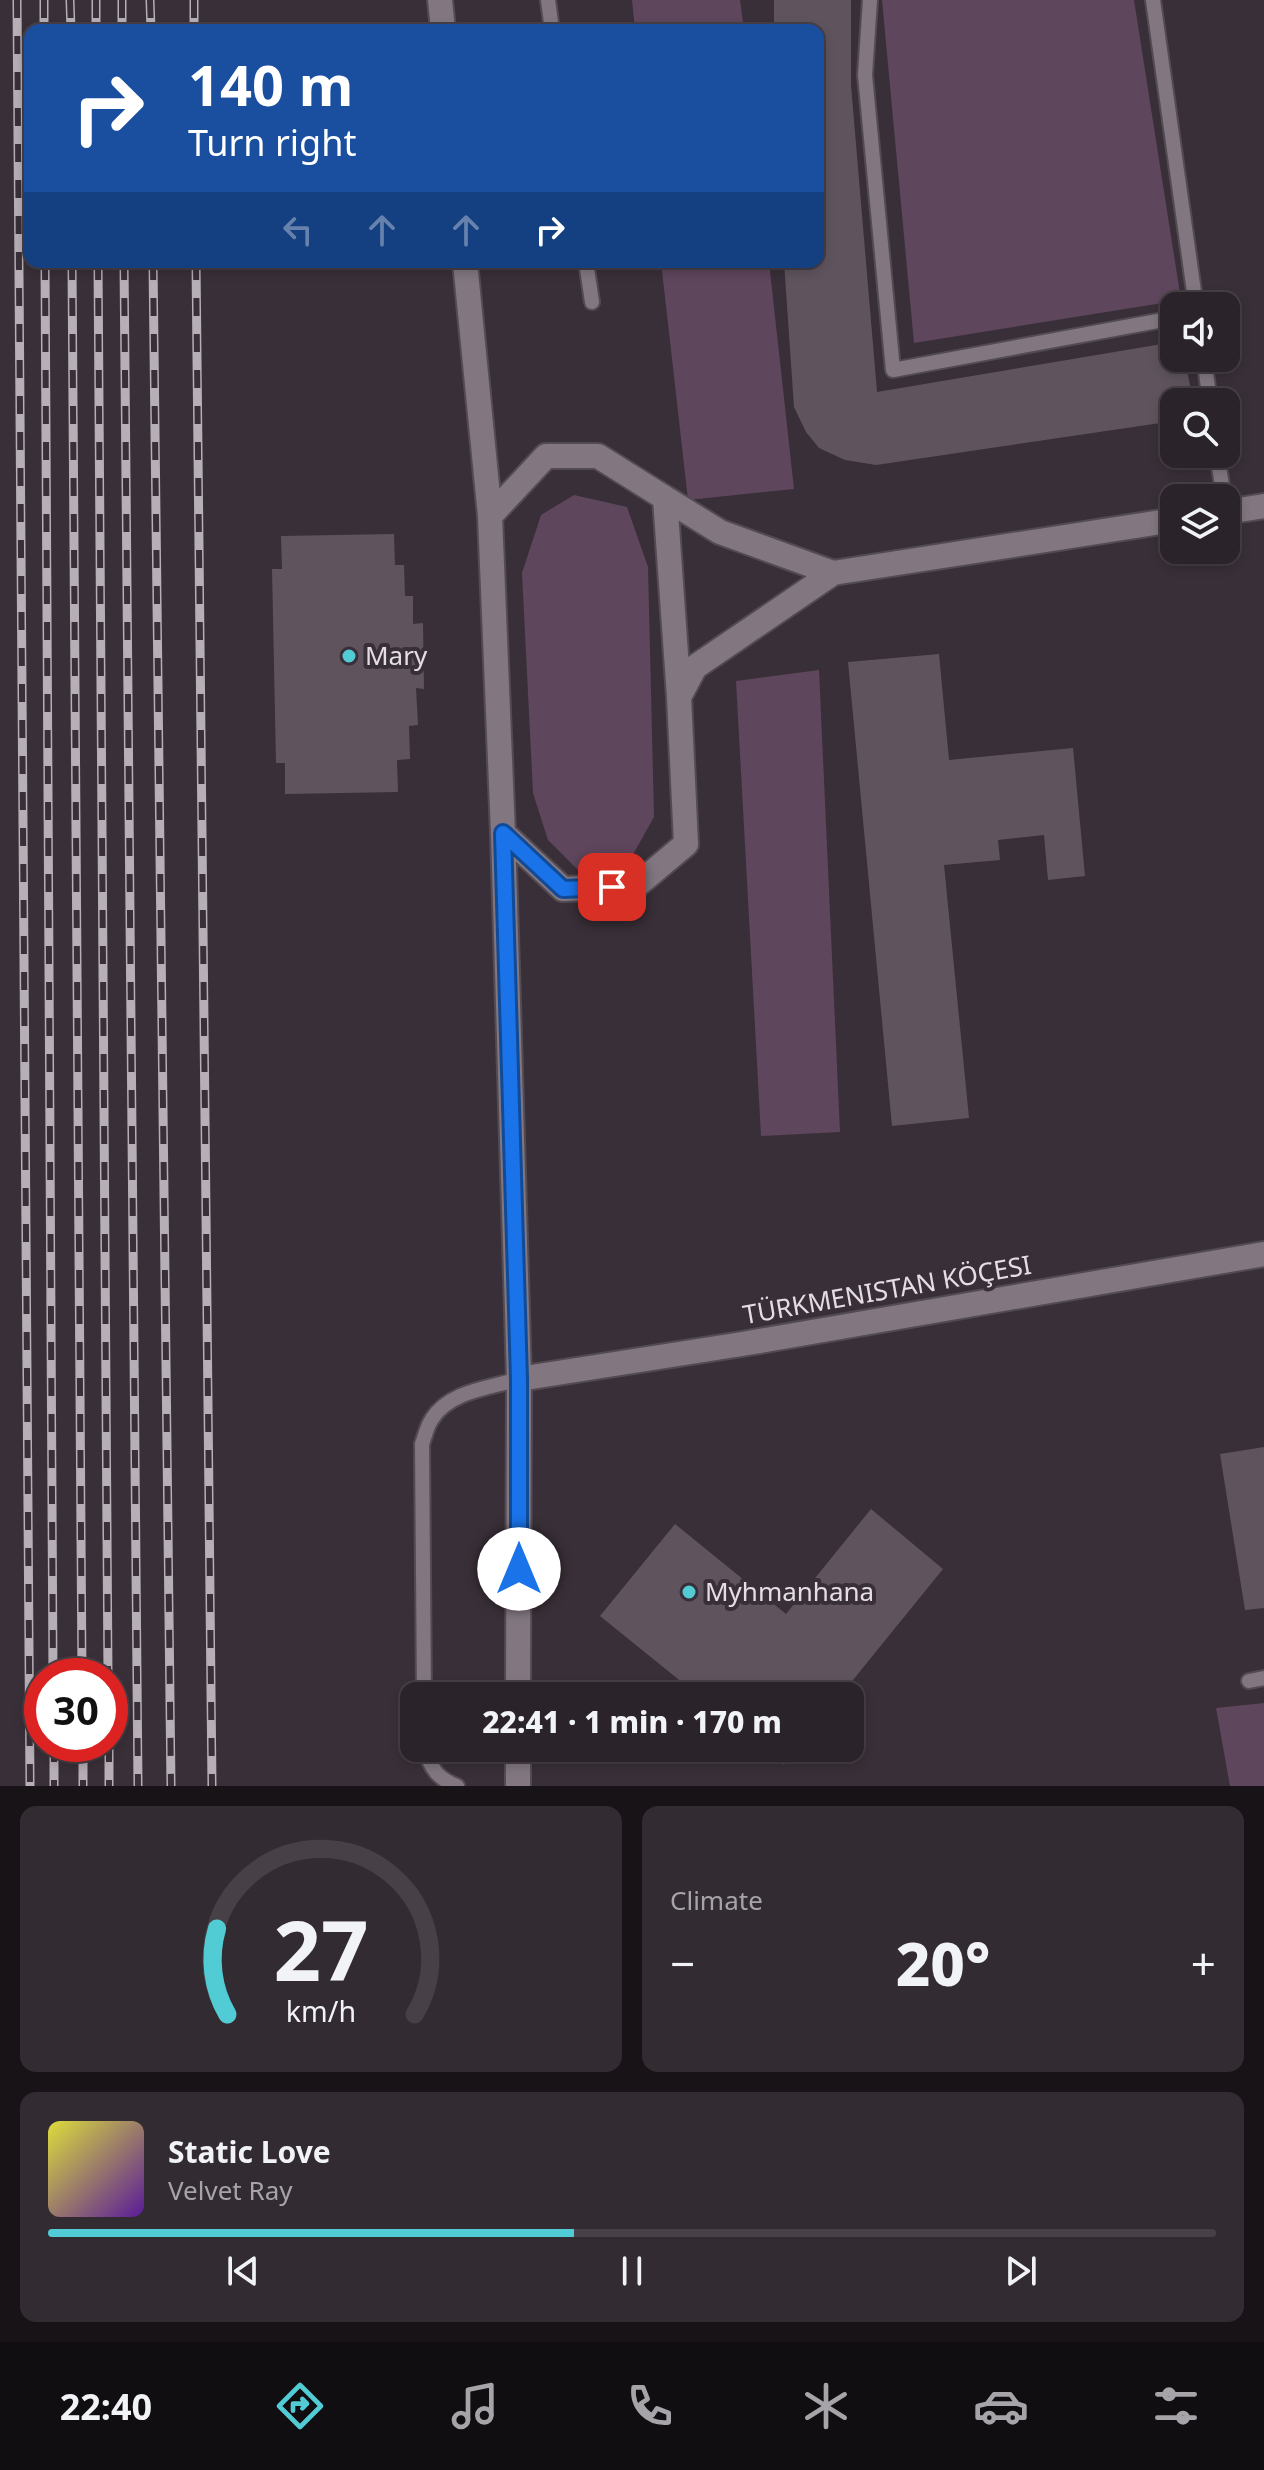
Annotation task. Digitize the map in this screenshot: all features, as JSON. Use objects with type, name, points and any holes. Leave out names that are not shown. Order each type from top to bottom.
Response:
[{"type":"street","points":[[440,0],[442,24]]},
{"type":"street","points":[[466,268],[490,516],[503,833],[519,1379],[518,1682]]},
{"type":"street","points":[[490,516],[546,456],[598,456],[720,532],[833,573]]},
{"type":"street","points":[[503,833],[563,889],[636,886],[686,844],[665,498]]},
{"type":"street","points":[[1240,510],[1264,506]]},
{"type":"street","points":[[679,697],[695,667],[833,573],[1160,522]]},
{"type":"street","name":"TÜRKMENISTAN KÖÇESI","points":[[519,1379],[773,1339],[1264,1254]]},
{"type":"street","points":[[518,1762],[518,1786]]},
{"type":"lane","points":[[548,0],[551,24]]},
{"type":"lane","points":[[870,0],[865,75],[893,370],[1160,321]]},
{"type":"lane","points":[[1153,0],[1194,292]]},
{"type":"lane","points":[[587,268],[592,302]]},
{"type":"lane","points":[[424,1682],[422,1444],[430,1421],[442,1406],[460,1396],[519,1379]]},
{"type":"lane","points":[[428,1762],[444,1781],[457,1786]]},
{"type":"shaded area","points":[[632,0],[740,0],[743,24],[634,24]]},
{"type":"shaded area","points":[[882,0],[1134,0],[1180,292],[1160,292],[1160,303],[914,343]]},
{"type":"shaded area","points":[[662,268],[770,268],[794,489],[688,500]]},
{"type":"shaded area","points":[[574,495],[627,507],[648,567],[654,817],[627,865],[580,872],[548,840],[533,793],[522,573],[541,515]]},
{"type":"shaded area","points":[[819,670],[840,1132],[761,1136],[736,681]]},
{"type":"shaded area","points":[[1264,1703],[1264,1786],[1230,1786],[1216,1708]]},
{"type":"building","points":[[774,0],[851,0],[851,85],[877,392],[1160,344],[1160,372],[1188,372],[1190,388],[1160,388],[1160,423],[876,465],[845,460],[819,448],[806,432],[794,407],[784,268],[824,268],[824,24],[774,24]]},
{"type":"building","name":"Mary","points":[[394,534],[395,565],[404,565],[405,596],[413,596],[413,624],[423,623],[424,689],[416,688],[418,725],[409,726],[410,759],[397,760],[398,792],[285,794],[285,763],[276,763],[272,569],[282,569],[281,536]]},
{"type":"building","points":[[939,654],[949,760],[1073,748],[1085,876],[1048,880],[1044,835],[998,840],[1000,860],[944,865],[969,1118],[892,1126],[848,662]]},
{"type":"building","points":[[1264,1447],[1264,1608],[1245,1610],[1220,1454]]},
{"type":"building","name":"Myhmanhana","points":[[871,1509],[943,1569],[851,1682],[682,1682],[600,1616],[675,1524],[786,1614]]},
{"type":"railway","points":[[17,0],[30,1786]]},
{"type":"railway","points":[[44,0],[44,24]]},
{"type":"railway","points":[[70,0],[71,24]]},
{"type":"railway","points":[[96,0],[96,24]]},
{"type":"railway","points":[[122,0],[122,24]]},
{"type":"railway","points":[[150,0],[151,24]]},
{"type":"railway","points":[[194,0],[194,24]]},
{"type":"railway","points":[[45,268],[53,1658]]},
{"type":"railway","points":[[72,268],[82,1658]]},
{"type":"railway","points":[[98,268],[108,1658]]},
{"type":"railway","points":[[124,268],[138,1786]]},
{"type":"railway","points":[[153,268],[171,1786]]},
{"type":"railway","points":[[196,268],[212,1786]]},
{"type":"railway","points":[[54,1762],[54,1786]]},
{"type":"railway","points":[[83,1762],[83,1786]]},
{"type":"railway","points":[[109,1762],[109,1786]]},
{"type":"place","name":"Mary","points":[[349,656]]},
{"type":"place","name":"Myhmanhana","points":[[689,1592]]},
{"type":"route","points":[[519,1569],[519,1379],[503,833],[563,889],[612,887]]}]
